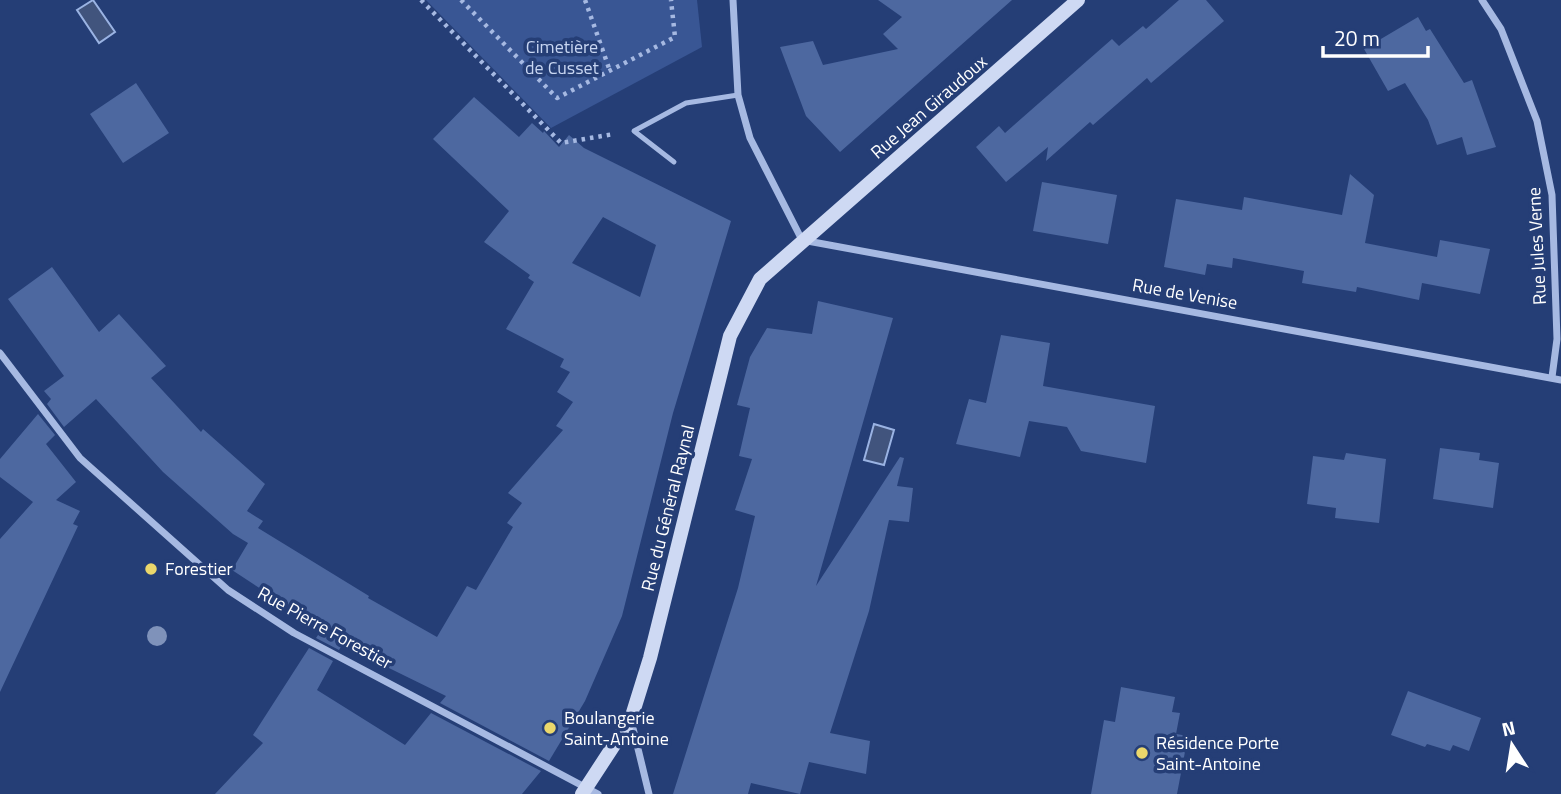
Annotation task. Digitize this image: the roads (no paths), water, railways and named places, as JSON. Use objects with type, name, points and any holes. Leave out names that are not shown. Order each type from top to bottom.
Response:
[{"type":"main road","name":"Rue Jean Giraudoux","points":[[802,240],[922,139],[1078,0]]},
{"type":"main road","name":"Rue du Général Raynal","points":[[590,792],[631,719],[650,658],[730,336],[760,279],[802,240]]},
{"type":"street","points":[[733,0],[738,95],[751,138],[802,240]]},
{"type":"street","name":"Rue Jules Verne","points":[[1482,0],[1501,29],[1537,121],[1552,195],[1557,339],[1552,377]]},
{"type":"street","name":"Rue de Venise","points":[[802,240],[1561,380]]},
{"type":"street","name":"Rue Pierre Forestier","points":[[0,354],[80,458],[228,590],[294,633],[590,792]]},
{"type":"street","points":[[631,719],[649,794]]},
{"type":"lane","points":[[674,162],[634,131],[686,103],[738,95]]},
{"type":"place","name":"Forestier","points":[[151,569]]},
{"type":"place","name":"Boulangerie Saint-Antoine","points":[[550,728]]},
{"type":"place","name":"Résidence Porte Saint-Antoine","points":[[1142,753]]},
{"type":"park label","name":"Cimetière de Cusset","points":[[562,57]]}]
